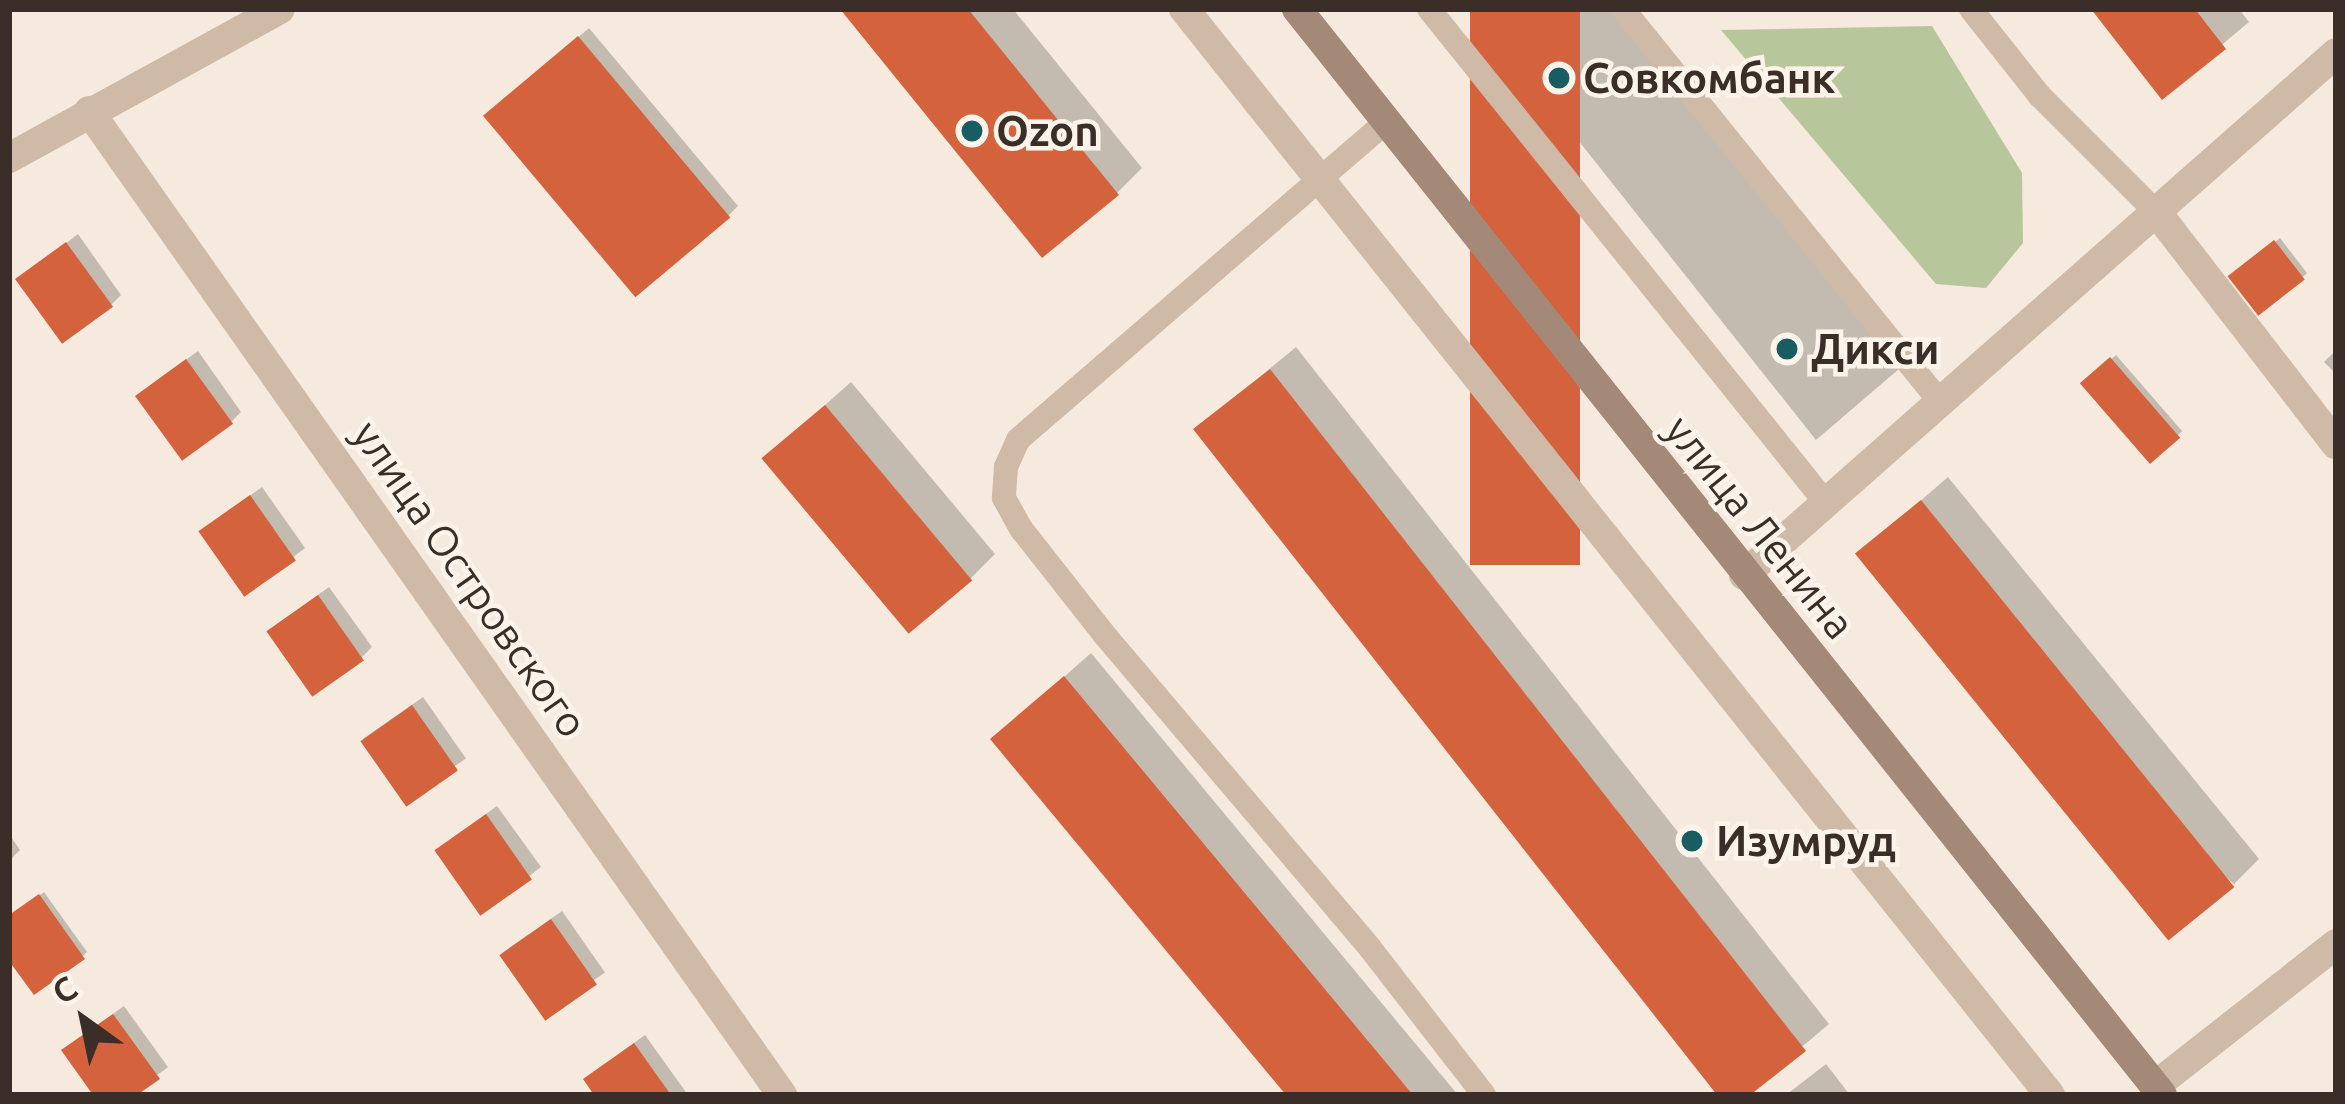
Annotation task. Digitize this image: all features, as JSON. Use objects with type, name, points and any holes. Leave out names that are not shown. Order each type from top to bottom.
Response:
[{"type":"main road","name":"улица Ленина","points":[[1297,9],[2158,1091]]},
{"type":"street","points":[[9,158],[280,9]]},
{"type":"street","points":[[1184,9],[2050,1095]]},
{"type":"street","points":[[1744,575],[2336,52]]},
{"type":"street","name":"улица Островского","points":[[89,111],[782,1095]]},
{"type":"street","points":[[2158,214],[2336,444]]},
{"type":"street","points":[[2158,1091],[2336,944]]},
{"type":"lane","points":[[1429,9],[1826,503]]},
{"type":"lane","points":[[1623,9],[1941,403]]},
{"type":"lane","points":[[1971,9],[2040,96],[2158,214]]},
{"type":"lane","points":[[1386,122],[1018,440],[1006,467],[1004,498],[1022,530],[1103,633],[1370,948],[1484,1095]]},
{"type":"green space","points":[[1932,26],[2022,173],[2023,243],[1986,288],[1936,284],[1721,30]]},
{"type":"building","points":[[840,9],[968,9],[1119,195],[1042,258]]},
{"type":"building","points":[[1470,9],[1580,9],[1580,565],[1470,565]]},
{"type":"building","points":[[2091,9],[2195,9],[2226,49],[2162,100]]},
{"type":"building","points":[[578,36],[730,218],[635,297],[483,116]]},
{"type":"building","points":[[2274,240],[2305,279],[2258,316],[2228,276]]},
{"type":"building","points":[[66,242],[113,307],[62,344],[15,279]]},
{"type":"building","points":[[2110,357],[2180,438],[2150,464],[2080,383]]},
{"type":"building","points":[[186,359],[233,424],[182,461],[135,396]]},
{"type":"building","points":[[1270,369],[1806,1051],[1750,1095],[1717,1095],[1193,429]]},
{"type":"building","points":[[825,405],[972,580],[909,634],[761,458]]},
{"type":"building","points":[[250,495],[296,561],[244,597],[198,531]]},
{"type":"building","points":[[1921,500],[2234,887],[2168,941],[1855,553]]},
{"type":"building","points":[[318,595],[364,661],[312,697],[266,631]]},
{"type":"building","points":[[1064,676],[1413,1095],[1286,1095],[990,739]]},
{"type":"building","points":[[412,705],[458,771],[406,807],[360,741]]},
{"type":"building","points":[[486,814],[532,880],[480,916],[434,850]]},
{"type":"building","points":[[39,894],[85,959],[34,995],[9,961],[9,915]]},
{"type":"building","points":[[551,919],[597,985],[545,1021],[499,955]]},
{"type":"building","points":[[113,1014],[160,1079],[137,1095],[93,1095],[61,1050]]},
{"type":"building","points":[[634,1043],[671,1095],[594,1095],[583,1079]]},
{"type":"place","name":"Совкомбанк","points":[[1559,78]]},
{"type":"place","name":"Ozon","points":[[972,131]]},
{"type":"place","name":"Дикси","points":[[1787,349]]},
{"type":"place","name":"Изумруд","points":[[1692,841]]}]
